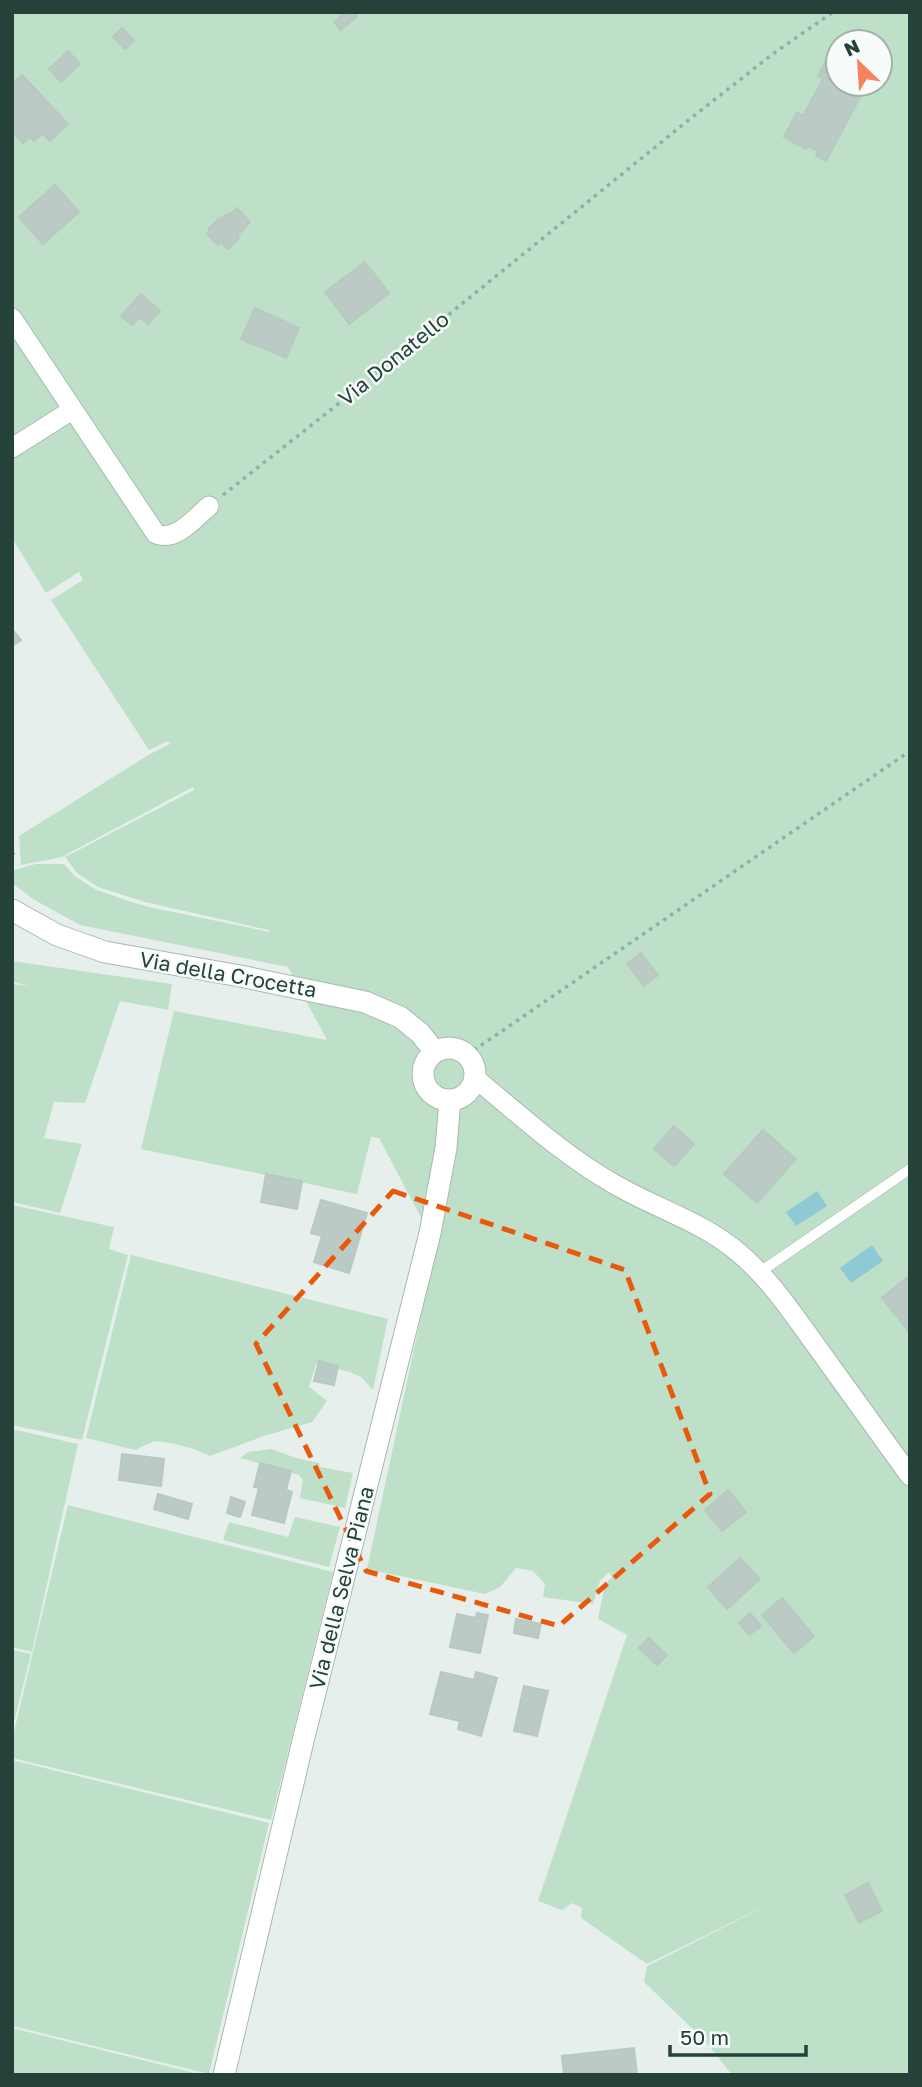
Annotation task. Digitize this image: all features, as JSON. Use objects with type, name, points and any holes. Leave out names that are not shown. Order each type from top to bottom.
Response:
[{"type":"street","points":[[12,318],[156,534],[162,537],[178,532],[209,506]]},
{"type":"street","points":[[12,448],[72,410]]},
{"type":"street","name":"Via della Crocetta","points":[[12,910],[57,935],[106,952],[365,1002],[400,1017],[420,1032],[435,1052]]},
{"type":"street","points":[[451,1048],[467,1055],[475,1069],[475,1078],[467,1093],[450,1100],[434,1095],[424,1082],[425,1065],[435,1052],[451,1048]]},
{"type":"street","points":[[475,1078],[588,1168],[638,1197],[706,1229],[727,1243],[760,1272],[910,1476]]},
{"type":"street","name":"Via della Selva Piana","points":[[224,2075],[303,1741],[430,1233],[446,1148],[450,1100]]},
{"type":"lane","points":[[760,1272],[910,1169]]},
{"type":"path","name":"Via Donatello","points":[[209,506],[685,122],[770,55],[833,12]]},
{"type":"path","points":[[467,1055],[910,751]]},
{"type":"highlighted area","points":[[393,1191],[625,1270],[710,1494],[559,1626],[366,1571],[256,1344]]},
{"type":"green space","points":[[12,12],[910,12],[910,2075],[732,2075],[706,2042],[644,1982],[647,1966],[782,1898],[647,1964],[581,1918],[582,1908],[572,1903],[562,1910],[538,1901],[627,1635],[598,1619],[605,1584],[612,1577],[609,1572],[600,1581],[593,1604],[543,1597],[545,1584],[533,1571],[516,1568],[500,1587],[485,1594],[367,1569],[436,1246],[379,1138],[371,1137],[357,1194],[141,1149],[174,1011],[327,1040],[288,967],[80,925],[33,899],[12,883],[12,871],[35,864],[64,864],[76,877],[95,889],[125,900],[270,932],[145,902],[98,887],[77,873],[65,857],[194,790],[193,787],[62,857],[21,865],[19,836],[170,744],[168,741],[149,750],[51,600],[83,580],[79,572],[46,593],[12,538]]},
{"type":"green space","points":[[12,961],[172,984],[168,1010],[120,1001],[85,1103],[54,1102],[44,1138],[82,1144],[60,1213],[12,1202],[12,984],[30,986],[12,982]]},
{"type":"green space","points":[[12,1205],[114,1227],[109,1249],[128,1255],[82,1440],[12,1425]]},
{"type":"green space","points":[[131,1255],[388,1319],[373,1390],[361,1377],[316,1364],[309,1387],[327,1401],[312,1422],[210,1456],[170,1443],[154,1441],[135,1450],[86,1438]]},
{"type":"green space","points":[[12,1429],[78,1444],[32,1652],[12,1647]]},
{"type":"green space","points":[[271,1449],[319,1463],[320,1467],[353,1473],[345,1508],[300,1498],[303,1480],[299,1475],[240,1458],[248,1452]]},
{"type":"green space","points":[[68,1505],[333,1572],[271,1820],[12,1758],[12,1740]]},
{"type":"green space","points":[[295,1517],[340,1527],[329,1567],[223,1540],[229,1522],[288,1537]]},
{"type":"green space","points":[[12,1650],[31,1654],[12,1730]]},
{"type":"green space","points":[[12,1760],[269,1823],[209,2074],[12,2026]]},
{"type":"green space","points":[[12,2028],[203,2075],[12,2075]]},
{"type":"water","points":[[817,1191],[827,1206],[796,1226],[786,1212]]},
{"type":"water","points":[[872,1245],[883,1261],[851,1283],[840,1268]]},
{"type":"building","points":[[345,12],[354,12],[357,16],[341,30],[334,22]]},
{"type":"building","points":[[122,28],[134,41],[125,49],[113,37]]},
{"type":"building","points":[[68,51],[80,64],[61,82],[49,69]]},
{"type":"building","points":[[824,65],[824,98],[860,98],[826,161],[816,155],[818,151],[808,146],[806,149],[784,137],[797,112],[803,116],[823,79],[818,76]]},
{"type":"building","points":[[22,75],[68,124],[50,141],[43,133],[34,141],[30,137],[23,143],[12,131],[12,84]]},
{"type":"building","points":[[55,185],[79,212],[43,244],[19,217]]},
{"type":"building","points":[[237,208],[250,222],[228,249],[221,242],[218,245],[207,234],[210,231],[208,229]]},
{"type":"building","points":[[365,262],[389,293],[349,324],[325,292]]},
{"type":"building","points":[[141,294],[160,311],[148,324],[139,317],[132,325],[121,316]]},
{"type":"building","points":[[255,308],[299,328],[286,358],[241,339]]},
{"type":"building","points":[[12,629],[21,640],[12,646]]},
{"type":"building","points":[[641,953],[658,975],[644,986],[627,964]]},
{"type":"building","points":[[674,1126],[694,1144],[674,1166],[654,1149]]},
{"type":"building","points":[[763,1130],[796,1159],[757,1203],[724,1174]]},
{"type":"building","points":[[266,1174],[302,1181],[297,1209],[261,1202]]},
{"type":"building","points":[[321,1200],[367,1213],[349,1273],[314,1262],[322,1236],[311,1233]]},
{"type":"building","points":[[910,1275],[910,1333],[882,1298]]},
{"type":"building","points":[[319,1361],[338,1366],[334,1385],[314,1381]]},
{"type":"building","points":[[122,1454],[164,1459],[161,1486],[119,1480]]},
{"type":"building","points":[[260,1463],[291,1471],[286,1490],[292,1492],[284,1523],[252,1515],[259,1488],[254,1487]]},
{"type":"building","points":[[728,1490],[746,1512],[722,1531],[705,1510]]},
{"type":"building","points":[[158,1494],[192,1504],[188,1519],[154,1509]]},
{"type":"building","points":[[231,1497],[245,1502],[240,1517],[227,1513]]},
{"type":"building","points":[[740,1558],[760,1579],[727,1609],[708,1587]]},
{"type":"building","points":[[782,1598],[814,1636],[794,1653],[762,1615]]},
{"type":"building","points":[[477,1613],[488,1615],[480,1653],[450,1647],[457,1614],[476,1618]]},
{"type":"building","points":[[750,1613],[761,1626],[749,1635],[739,1623]]},
{"type":"building","points":[[516,1619],[541,1624],[538,1638],[514,1633]]},
{"type":"building","points":[[649,1638],[667,1655],[657,1665],[639,1648]]},
{"type":"building","points":[[441,1672],[474,1680],[476,1672],[497,1678],[481,1736],[458,1729],[460,1721],[430,1714]]},
{"type":"building","points":[[524,1686],[548,1691],[537,1736],[514,1731]]},
{"type":"building","points":[[868,1883],[882,1911],[859,1923],[845,1895]]},
{"type":"building","points":[[634,2048],[637,2075],[564,2075],[562,2056]]}]
